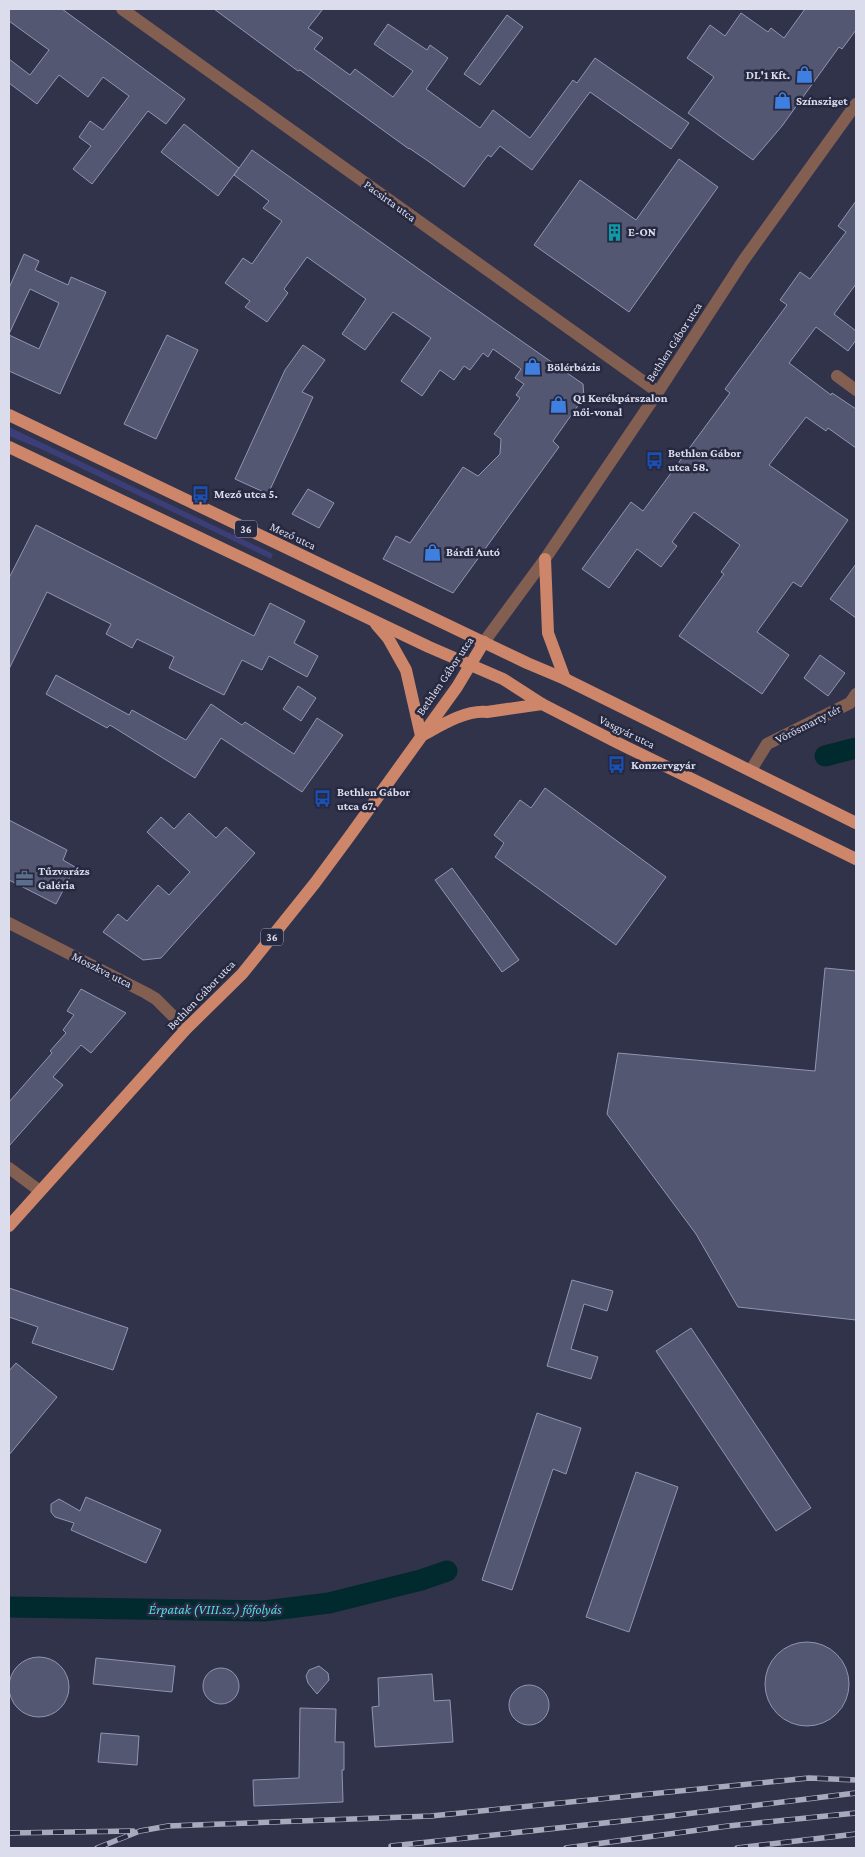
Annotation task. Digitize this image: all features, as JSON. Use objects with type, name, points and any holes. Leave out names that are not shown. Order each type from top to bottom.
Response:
[{"type":"main road","name":"Mező utca","points":[[9,415],[484,642]]},
{"type":"main road","name":"36","points":[[9,446],[470,665]]},
{"type":"main road","points":[[544,558],[548,633],[565,679]]},
{"type":"main road","name":"36","points":[[374,621],[388,638],[406,670],[421,736]]},
{"type":"main road","name":"Bethlen Gábor utca","points":[[9,1226],[186,1029],[242,974],[315,883],[457,687],[484,642]]},
{"type":"main road","name":"Vasgyár utca","points":[[484,642],[526,663],[565,679],[856,823]]},
{"type":"main road","name":"Vasgyár utca","points":[[470,665],[503,679],[542,704],[616,742],[856,858]]},
{"type":"main road","points":[[421,736],[448,722],[478,711],[487,712],[542,704]]},
{"type":"street","name":"Pacsirta utca","points":[[122,9],[658,392]]},
{"type":"street","name":"Bethlen Gábor utca","points":[[484,642],[658,392],[742,261],[856,104]]},
{"type":"street","points":[[837,376],[856,390]]},
{"type":"street","name":"Vörösmarty tér","points":[[751,770],[767,744],[854,700]]},
{"type":"street","name":"Moszkva utca","points":[[9,923],[146,993],[186,1029]]},
{"type":"street","points":[[9,1168],[40,1190]]},
{"type":"shaded area","points":[[9,427],[273,554],[271,559],[41,449],[9,436]]},
{"type":"building","points":[[9,9],[62,9],[185,99],[166,124],[148,111],[92,184],[73,169],[91,146],[79,137],[90,121],[103,130],[129,96],[103,77],[88,97],[59,75],[37,104],[9,83],[9,59],[30,75],[49,50],[9,21]]},
{"type":"building","points":[[214,9],[323,9],[308,28],[323,38],[314,49],[350,75],[355,69],[393,97],[413,71],[374,44],[388,24],[427,50],[430,45],[448,58],[426,89],[480,128],[493,110],[530,138],[573,80],[577,83],[595,58],[689,123],[671,149],[590,92],[532,170],[500,146],[491,157],[488,155],[464,187],[300,70],[298,71]]},
{"type":"building","points":[[805,9],[856,9],[856,30],[842,49],[839,47],[782,126],[753,160],[688,113],[714,77],[687,58],[710,25],[725,36],[741,13],[768,32],[771,28],[784,38]]},
{"type":"building","points":[[507,15],[523,27],[480,85],[464,74]]},
{"type":"building","points":[[184,124],[239,168],[218,196],[161,152]]},
{"type":"building","points":[[252,150],[583,384],[584,397],[553,441],[559,447],[453,593],[383,559],[396,536],[410,543],[463,467],[478,476],[500,454],[501,439],[494,434],[520,398],[516,395],[524,384],[515,378],[521,369],[493,349],[488,357],[483,353],[470,370],[464,366],[454,380],[440,370],[422,396],[401,381],[431,338],[393,312],[365,350],[342,334],[366,299],[307,257],[284,289],[288,293],[267,322],[245,307],[250,301],[225,283],[243,258],[252,264],[282,221],[263,208],[269,201],[234,175]]},
{"type":"building","name":"E-ON","points":[[679,159],[718,187],[629,312],[534,245],[580,180],[636,220]]},
{"type":"building","points":[[856,201],[856,284],[834,314],[856,331],[856,340],[848,351],[816,327],[789,363],[831,395],[832,393],[856,409],[856,448],[828,428],[826,431],[806,417],[769,465],[848,520],[801,587],[793,582],[757,632],[789,655],[762,694],[679,636],[724,574],[721,572],[740,545],[694,512],[672,542],[677,546],[661,567],[637,549],[609,588],[582,569],[631,502],[643,511],[730,393],[725,389],[787,305],[780,300],[800,272],[810,279],[846,232],[838,226]]},
{"type":"building","points":[[24,254],[39,261],[35,270],[68,285],[71,277],[106,292],[60,394],[9,371],[9,335],[39,349],[59,303],[30,289],[9,334],[9,288]]},
{"type":"building","points":[[167,335],[198,350],[156,439],[124,424]]},
{"type":"building","points":[[303,345],[325,360],[302,392],[313,397],[268,494],[235,479],[285,370]]},
{"type":"building","points":[[308,489],[334,503],[319,528],[292,514]]},
{"type":"building","points":[[36,525],[254,636],[270,603],[305,621],[294,643],[318,656],[307,677],[269,656],[262,670],[242,660],[224,695],[169,668],[174,657],[137,639],[132,648],[106,634],[111,624],[47,592],[9,669],[9,578]]},
{"type":"building","points":[[856,564],[856,618],[830,599]]},
{"type":"building","points":[[820,655],[845,673],[828,696],[804,678]]},
{"type":"building","points":[[56,675],[129,715],[132,710],[186,740],[211,704],[242,725],[245,722],[294,754],[317,718],[343,735],[302,792],[221,738],[195,778],[110,725],[107,728],[46,694]]},
{"type":"building","points":[[298,686],[316,698],[301,721],[283,709]]},
{"type":"building","points":[[545,788],[666,877],[616,945],[495,857],[504,843],[494,835],[520,800],[531,808]]},
{"type":"building","points":[[189,813],[216,838],[226,827],[255,853],[161,958],[143,960],[103,932],[118,914],[127,921],[158,885],[169,895],[190,872],[147,832],[161,817],[174,829]]},
{"type":"building","points":[[9,820],[67,850],[63,860],[75,867],[56,904],[9,880]]},
{"type":"building","points":[[452,868],[519,960],[502,972],[435,880]]},
{"type":"building","points":[[825,968],[856,971],[856,1320],[738,1307],[696,1234],[607,1114],[618,1053],[815,1071]]},
{"type":"building","points":[[81,989],[126,1013],[91,1053],[81,1045],[53,1077],[63,1085],[9,1146],[9,1102],[52,1053],[50,1051],[66,1033],[63,1030],[74,1015],[67,1011]]},
{"type":"building","points":[[572,1280],[613,1291],[607,1311],[584,1304],[571,1349],[598,1357],[591,1379],[547,1366]]},
{"type":"building","points":[[9,1288],[128,1328],[113,1370],[32,1343],[38,1327],[9,1317]]},
{"type":"building","points":[[691,1328],[811,1508],[776,1531],[656,1351]]},
{"type":"building","points":[[16,1363],[57,1397],[9,1455],[9,1371]]},
{"type":"building","points":[[537,1413],[581,1428],[566,1474],[553,1469],[512,1590],[482,1580]]},
{"type":"building","points":[[636,1472],[678,1487],[629,1632],[586,1617]]},
{"type":"building","points":[[86,1497],[161,1530],[146,1563],[71,1530],[74,1523],[55,1517],[51,1512],[51,1504],[59,1499],[80,1511]]},
{"type":"building","points":[[807,1642],[823,1645],[837,1654],[846,1668],[849,1684],[846,1700],[837,1714],[823,1723],[807,1726],[791,1723],[777,1714],[768,1700],[765,1684],[768,1668],[777,1654],[791,1645]]},
{"type":"building","points":[[39,1657],[55,1662],[60,1666],[64,1671],[69,1687],[64,1703],[60,1708],[55,1712],[39,1717],[23,1712],[18,1708],[14,1703],[9,1687],[14,1671],[18,1666],[23,1662]]},
{"type":"building","points":[[96,1658],[175,1666],[172,1692],[93,1684]]},
{"type":"building","points":[[319,1666],[328,1673],[329,1680],[317,1694],[308,1683],[306,1676],[309,1670]]},
{"type":"building","points":[[221,1668],[234,1673],[239,1686],[234,1699],[221,1704],[208,1699],[203,1686],[208,1673]]},
{"type":"building","points":[[432,1674],[434,1701],[450,1700],[453,1742],[375,1747],[372,1707],[379,1706],[378,1678]]},
{"type":"building","points":[[529,1685],[543,1691],[549,1705],[543,1719],[529,1725],[515,1719],[509,1705],[515,1691]]},
{"type":"building","points":[[300,1708],[336,1709],[335,1742],[344,1742],[344,1770],[342,1770],[343,1802],[254,1806],[253,1780],[299,1778]]},
{"type":"building","points":[[101,1733],[139,1736],[137,1765],[98,1762]]},
{"type":"waterway","name":"Érpatak (VIII.sz.) főfolyás","points":[[825,756],[856,748]]},
{"type":"waterway","name":"Érpatak (VIII.sz.) főfolyás","points":[[9,1607],[264,1611],[329,1603],[421,1580],[447,1571]]},
{"type":"railway","points":[[97,1848],[140,1831],[168,1826],[431,1816],[809,1778],[856,1780]]},
{"type":"railway","points":[[391,1846],[669,1816],[856,1793]]},
{"type":"railway","points":[[566,1848],[728,1826],[856,1813]]},
{"type":"railway","points":[[9,1833],[133,1831]]},
{"type":"railway","points":[[737,1848],[856,1834]]},
{"type":"place","name":"DL'1 Kft.","points":[[804,75]]},
{"type":"place","name":"Színsziget","points":[[782,101]]},
{"type":"place","name":"E-ON","points":[[614,232]]},
{"type":"place","name":"Bölérbázis","points":[[533,367]]},
{"type":"place","name":"Q1 Kerékpárszalon női-vonal","points":[[559,405]]},
{"type":"place","name":"Bethlen Gábor utca 58.","points":[[654,460]]},
{"type":"place","name":"Mező utca 5.","points":[[200,494]]},
{"type":"place","name":"Bárdi Autó","points":[[432,552]]},
{"type":"place","name":"Konzervgyár","points":[[617,765]]},
{"type":"place","name":"Bethlen Gábor utca 67.","points":[[323,799]]},
{"type":"place","name":"Tűzvarázs Galéria","points":[[24,878]]}]
